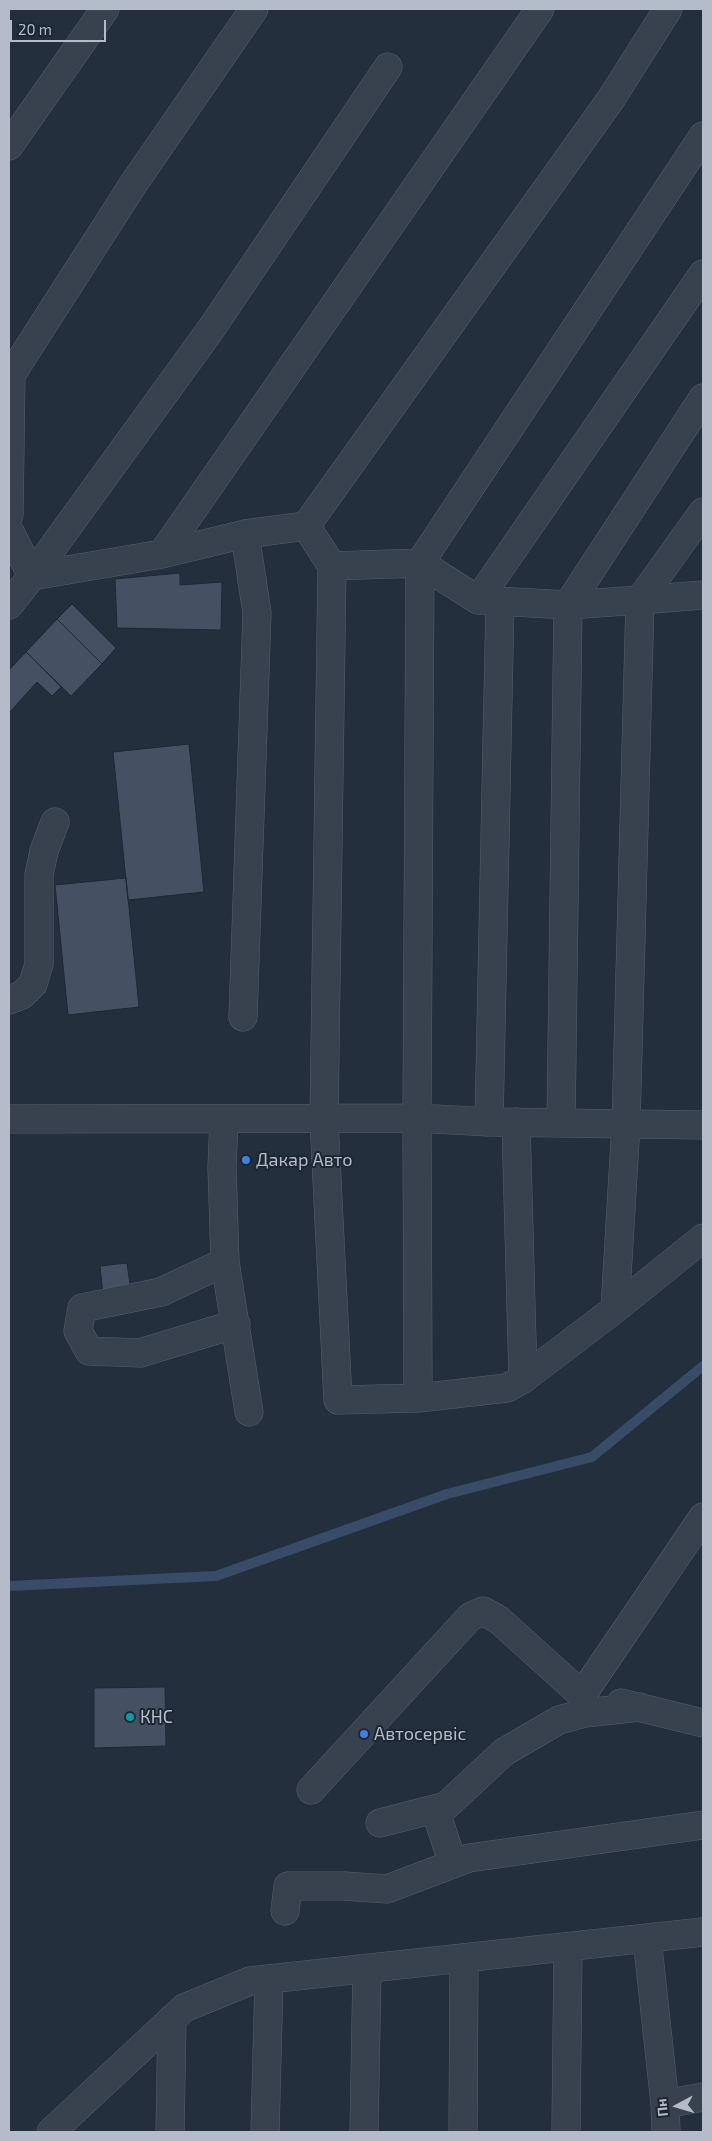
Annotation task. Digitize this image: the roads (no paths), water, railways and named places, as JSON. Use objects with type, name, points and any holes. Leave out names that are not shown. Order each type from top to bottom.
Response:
[{"type":"street","points":[[9,146],[105,9]]},
{"type":"street","points":[[9,516],[11,375],[134,183],[254,9]]},
{"type":"street","points":[[162,554],[540,9]]},
{"type":"street","points":[[32,576],[162,554],[245,534],[306,526],[611,99],[668,9]]},
{"type":"street","points":[[9,605],[211,329],[388,67]]},
{"type":"street","points":[[418,1398],[417,1118],[420,563],[703,136]]},
{"type":"street","points":[[489,1122],[489,601],[703,274]]},
{"type":"street","points":[[561,1123],[568,605],[703,398]]},
{"type":"street","points":[[615,1309],[626,1124],[640,600],[703,512]]},
{"type":"street","points":[[306,526],[332,566],[324,1120],[338,1400],[418,1398],[507,1388],[523,1379],[615,1309],[703,1238]]},
{"type":"street","points":[[9,530],[32,576]]},
{"type":"street","points":[[243,1018],[257,612],[245,534]]},
{"type":"street","points":[[332,566],[420,563],[489,601],[568,605],[703,595]]},
{"type":"street","points":[[9,1000],[22,995],[32,984],[38,964],[39,875],[44,851],[56,822]]},
{"type":"street","points":[[224,1118],[222,1167],[225,1262],[249,1412]]},
{"type":"street","points":[[9,1119],[224,1118],[324,1120],[417,1118],[489,1122],[703,1125]]},
{"type":"street","points":[[516,1122],[523,1379]]},
{"type":"street","points":[[225,1262],[161,1292],[82,1308],[78,1331],[89,1350],[140,1353],[236,1324]]},
{"type":"street","points":[[559,1720],[582,1695],[703,1517]]},
{"type":"street","points":[[310,1790],[470,1616],[483,1611],[499,1620],[582,1695],[703,1722]]},
{"type":"street","points":[[380,1823],[446,1806],[504,1752],[559,1720],[585,1713],[640,1707]]},
{"type":"street","points":[[434,1809],[453,1864]]},
{"type":"street","points":[[285,1912],[288,1886],[344,1886],[387,1889],[469,1858],[703,1825]]},
{"type":"street","points":[[51,2132],[71,2123],[184,2008],[250,1981],[703,1932]]},
{"type":"street","points":[[647,1938],[665,2104],[666,2132]]},
{"type":"street","points":[[566,2132],[568,1947]]},
{"type":"street","points":[[463,2132],[464,1958]]},
{"type":"street","points":[[364,2132],[366,1968]]},
{"type":"street","points":[[266,2132],[269,1979]]},
{"type":"street","points":[[170,2132],[172,2019]]},
{"type":"street","points":[[665,2104],[703,2097]]},
{"type":"waterway","points":[[9,1586],[216,1576],[447,1494],[592,1457],[703,1366]]},
{"type":"place","name":"Дакар Авто","points":[[246,1160]]},
{"type":"place","name":"КНС","points":[[130,1717]]},
{"type":"place","name":"Автосервіс","points":[[364,1734]]}]
